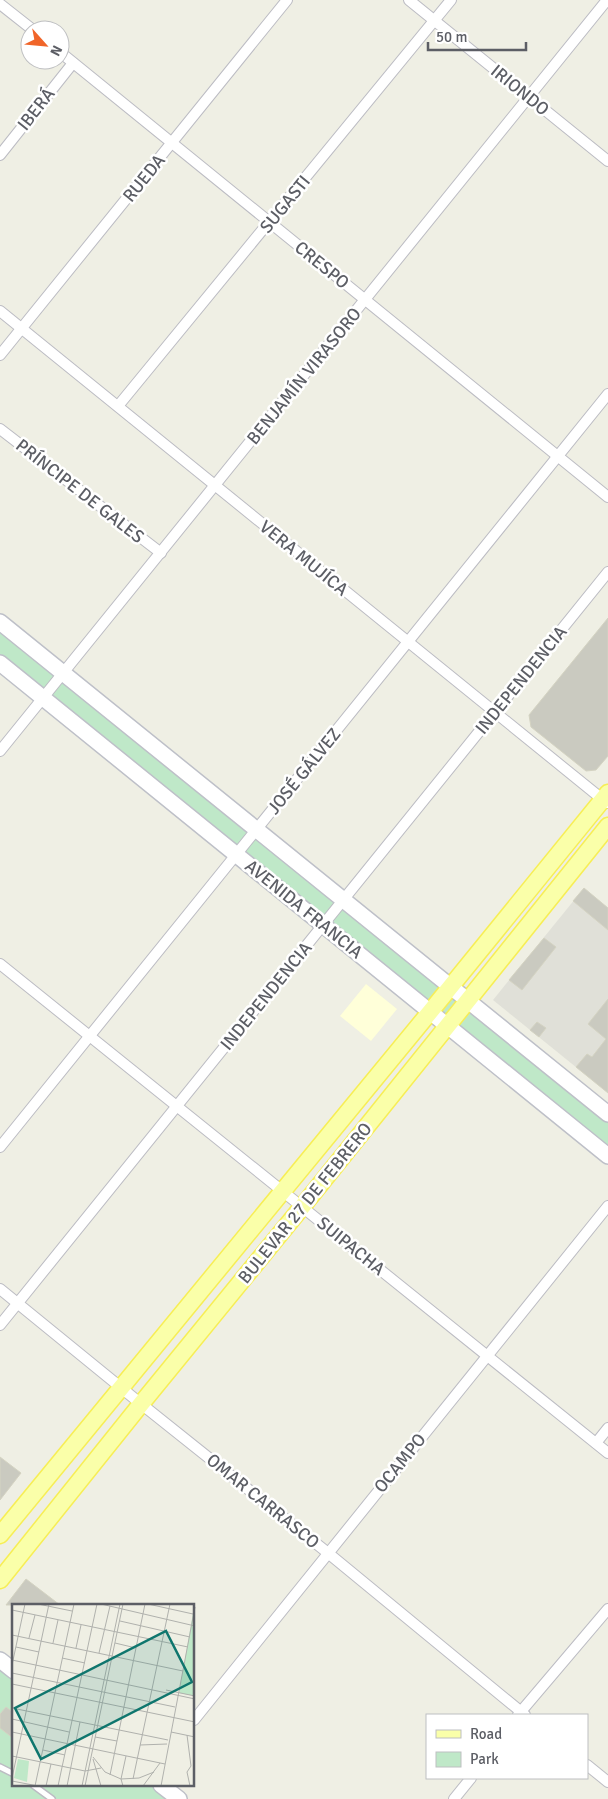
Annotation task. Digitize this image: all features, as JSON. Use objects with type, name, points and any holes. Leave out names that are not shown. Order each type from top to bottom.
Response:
[{"type":"main road","name":"AVENIDA FRANCIA","points":[[0,622],[608,1114]]},
{"type":"main road","name":"AVENIDA FRANCIA","points":[[0,663],[608,1156]]},
{"type":"main road","name":"BULEVAR 27 DE FEBRERO","points":[[0,1535],[606,799]]},
{"type":"main road","name":"BULEVAR 27 DE FEBRERO","points":[[0,1580],[608,826]]},
{"type":"main road","points":[[0,1660],[12,1669]]},
{"type":"main road","points":[[162,1786],[179,1799]]},
{"type":"street","name":"RUEDA","points":[[0,355],[287,0]]},
{"type":"street","name":"IRIONDO","points":[[409,0],[608,161]]},
{"type":"street","name":"SUGASTI","points":[[118,406],[451,0]]},
{"type":"street","name":"BENJAMÍN VIRASORO","points":[[0,751],[607,0]]},
{"type":"street","points":[[0,4],[20,20]]},
{"type":"street","name":"CRESPO","points":[[70,60],[608,497]]},
{"type":"street","name":"IBERÁ","points":[[0,156],[73,63]]},
{"type":"street","name":"VERA MUJÍCA","points":[[0,311],[408,642],[606,799]]},
{"type":"street","name":"JOSÉ GÁLVEZ","points":[[0,1146],[608,394]]},
{"type":"street","name":"PRÍNCIPE DE GALES","points":[[0,429],[161,554]]},
{"type":"street","name":"INDEPENDENCIA","points":[[0,1326],[608,572]]},
{"type":"street","name":"SUIPACHA","points":[[0,964],[608,1453]]},
{"type":"street","name":"OCAMPO","points":[[195,1719],[608,1206]]},
{"type":"street","name":"OMAR CARRASCO","points":[[0,1289],[121,1388],[328,1552],[521,1714]]},
{"type":"street","points":[[596,1444],[608,1428]]},
{"type":"street","points":[[521,1714],[608,1608]]},
{"type":"street","points":[[588,1766],[608,1782]]},
{"type":"street","points":[[454,1799],[470,1779]]},
{"type":"lane","points":[[0,1767],[12,1773]]},
{"type":"lane","points":[[34,1786],[52,1799]]},
{"type":"shaded area","points":[[584,888],[608,908],[608,1093],[493,1000]]},
{"type":"shaded area","points":[[366,984],[397,1009],[371,1041],[340,1016]]},
{"type":"green space","points":[[0,622],[608,1114],[608,1156],[0,663]]},
{"type":"green space","points":[[0,1660],[12,1669],[12,1786],[162,1786],[179,1799],[0,1799]]},
{"type":"building","points":[[608,618],[608,756],[596,770],[586,771],[531,727],[529,715]]},
{"type":"building","points":[[584,888],[608,908],[608,930],[573,901]]},
{"type":"building","points":[[544,938],[556,947],[522,990],[509,980]]},
{"type":"building","points":[[608,999],[608,1093],[576,1067],[587,1054],[592,1057],[606,1039],[588,1024]]},
{"type":"building","points":[[537,1022],[546,1028],[539,1037],[530,1030]]},
{"type":"building","points":[[0,1457],[21,1473],[0,1500]]},
{"type":"building","points":[[26,1579],[59,1604],[12,1604],[6,1605]]},
{"type":"building","points":[[6,1707],[12,1712],[12,1737],[0,1728],[0,1714]]}]
